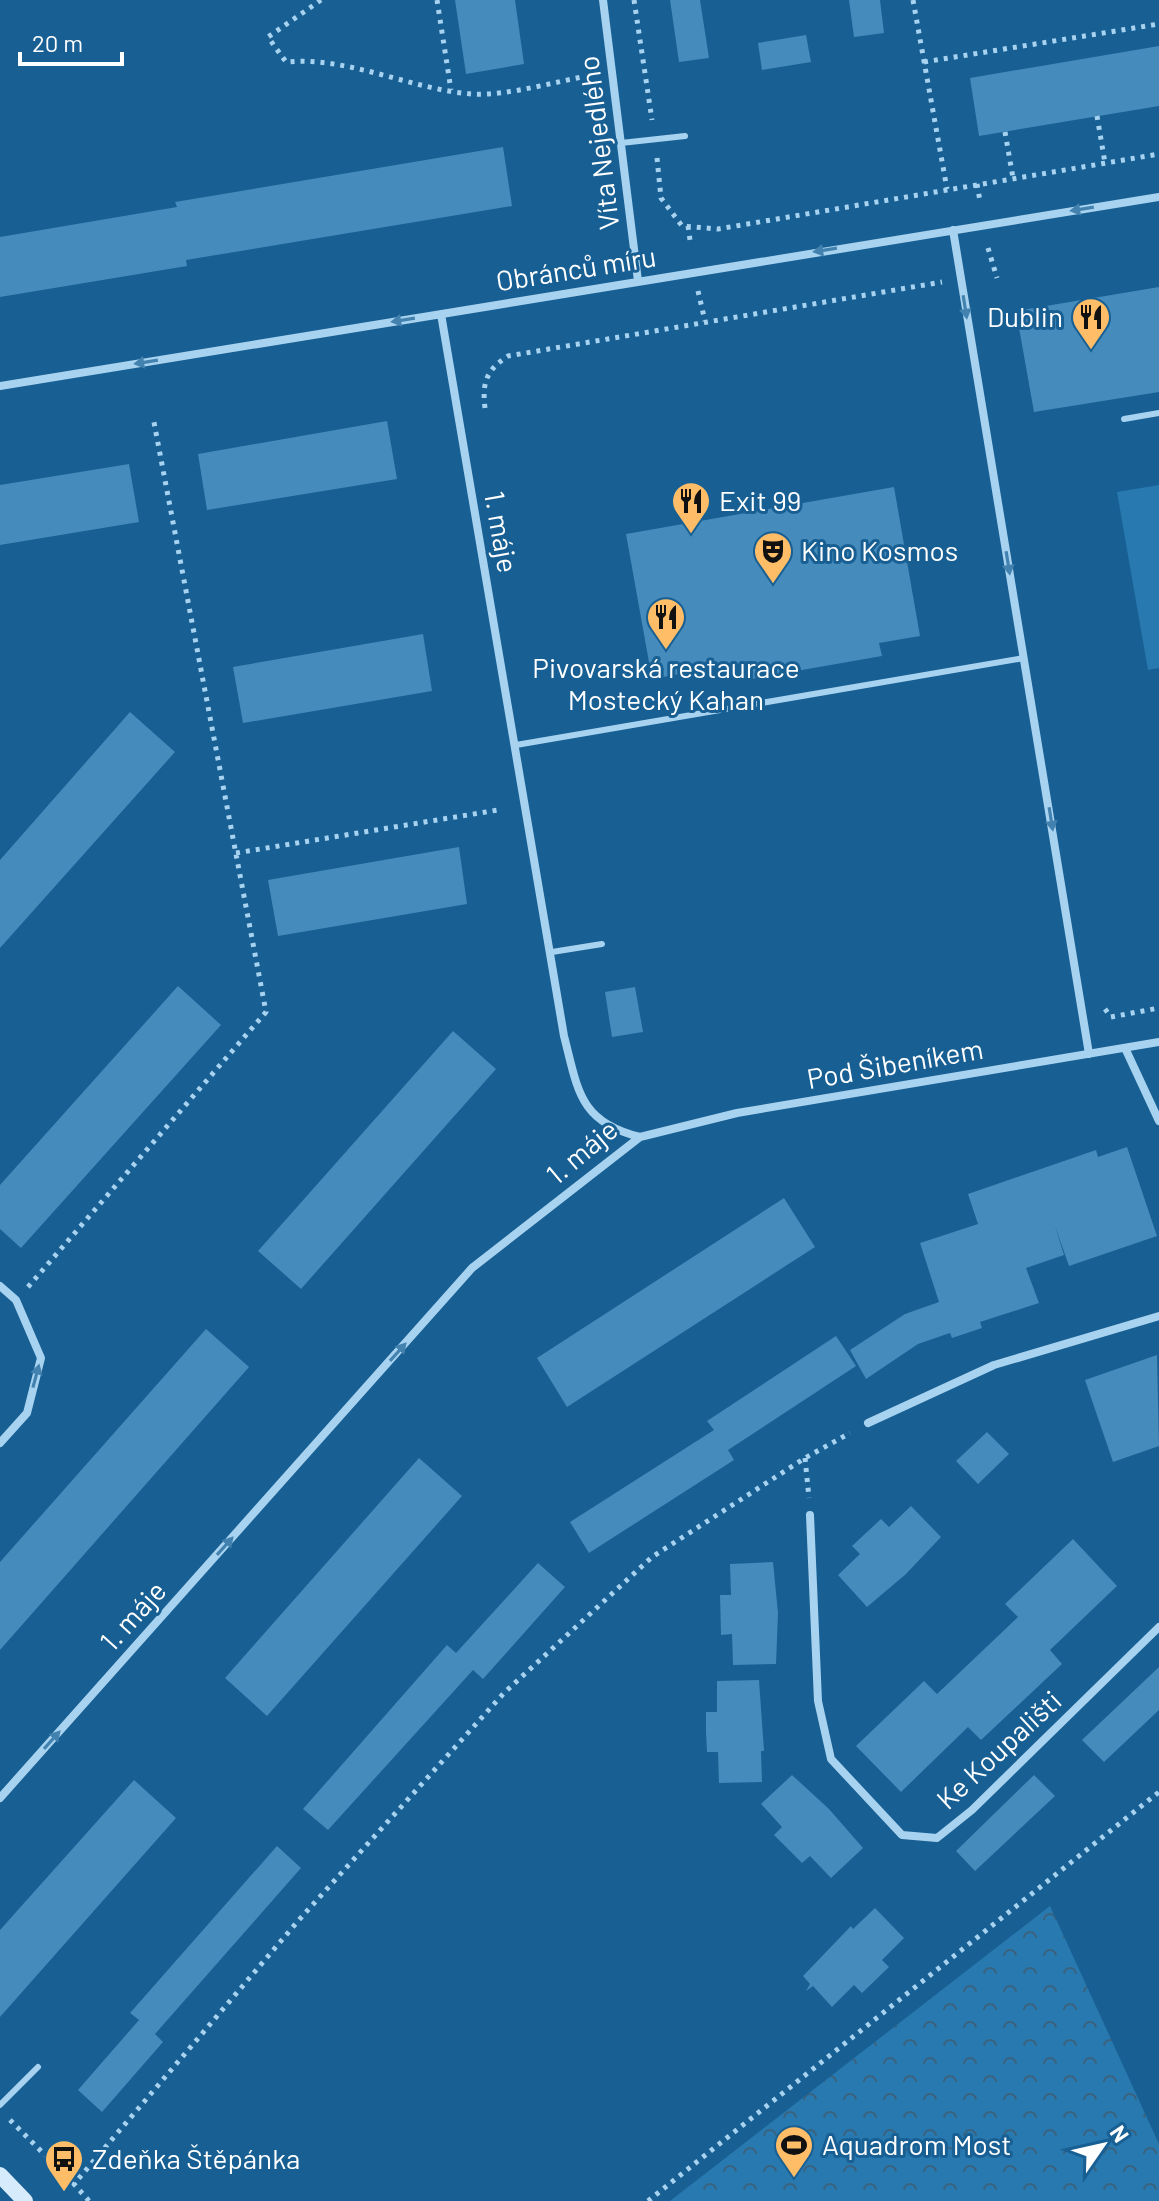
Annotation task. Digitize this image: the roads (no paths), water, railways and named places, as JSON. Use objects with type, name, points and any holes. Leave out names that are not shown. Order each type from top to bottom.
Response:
[{"type":"street","name":"Víta Nejedlého","points":[[603,0],[638,281]]},
{"type":"street","name":"Obránců míru","points":[[0,386],[1159,197]]},
{"type":"street","points":[[953,230],[1089,1054]]},
{"type":"street","name":"1. máje","points":[[441,314],[564,1036],[578,1089],[588,1108],[612,1130],[640,1137]]},
{"type":"street","name":"Pod Šibeníkem","points":[[640,1137],[737,1113],[1159,1042]]},
{"type":"street","points":[[1125,1048],[1159,1121]]},
{"type":"street","name":"1. máje","points":[[0,1798],[472,1268],[640,1137]]},
{"type":"street","points":[[0,1286],[16,1300],[41,1358],[27,1413],[0,1443]]},
{"type":"street","points":[[868,1423],[994,1365],[1159,1316]]},
{"type":"street","name":"Ke Koupališti","points":[[810,1515],[818,1701],[831,1759],[902,1835],[937,1838],[972,1810],[1159,1627]]},
{"type":"street","points":[[0,2175],[25,2201]]},
{"type":"lane","points":[[621,143],[685,136]]},
{"type":"lane","points":[[1124,419],[1159,413]]},
{"type":"lane","points":[[516,745],[1024,658]]},
{"type":"lane","points":[[552,952],[602,944]]},
{"type":"lane","points":[[0,2107],[38,2067]]},
{"type":"place","name":"Dublin","points":[[1091,351]]},
{"type":"place","name":"Exit 99","points":[[691,535]]},
{"type":"place","name":"Kino Kosmos","points":[[773,585]]},
{"type":"place","name":"Pivovarská restaurace Mostecký Kahan","points":[[666,651]]},
{"type":"place","name":"Aquadrom Most","points":[[794,2179]]},
{"type":"place","name":"Zdeňka Štěpánka","points":[[64,2193]]}]
